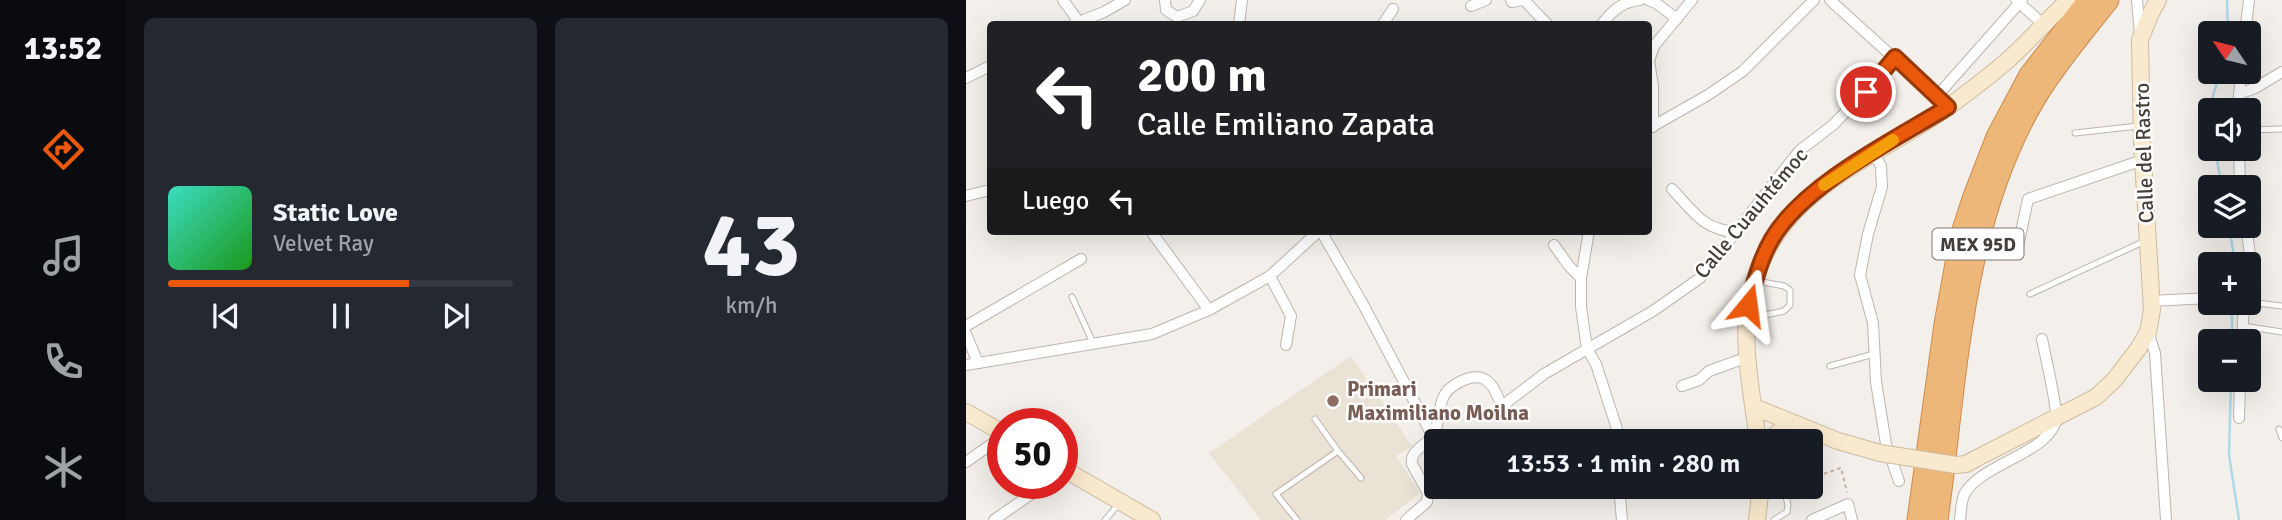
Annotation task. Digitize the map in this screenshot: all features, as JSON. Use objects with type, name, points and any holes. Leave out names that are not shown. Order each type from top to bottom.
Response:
[{"type":"highway","name":"MEX 95D","points":[[1918,520],[1945,324],[1965,223],[1997,137],[2030,75],[2090,0]]},
{"type":"highway","name":"MEX 95D","points":[[1937,520],[1960,341],[1979,239],[1988,207],[2018,130],[2035,98],[2108,0]]},
{"type":"main road","points":[[1757,429],[1748,357],[1748,305],[1773,238],[1799,205],[1834,177],[1943,101],[2009,60],[2069,0]]},
{"type":"main road","name":"Calle del Rastro","points":[[2148,332],[2151,306],[2141,126],[2140,40],[2158,0]]},
{"type":"main road","points":[[1754,407],[1838,441],[1955,465],[1966,464],[2096,397],[2115,379],[2148,332]]},
{"type":"main road","points":[[966,412],[987,425]]},
{"type":"main road","points":[[1782,429],[1801,427]]},
{"type":"main road","points":[[1078,478],[1152,520]]},
{"type":"main road","points":[[1762,499],[1763,518]]},
{"type":"street","points":[[1063,0],[1076,21]]},
{"type":"street","points":[[1082,21],[1125,0]]},
{"type":"street","points":[[1165,0],[1166,10],[1177,17],[1193,11],[1200,0]]},
{"type":"street","points":[[1239,21],[1242,0]]},
{"type":"street","points":[[1471,6],[1486,0]]},
{"type":"street","points":[[1511,0],[1522,0],[1544,21]]},
{"type":"street","points":[[1539,0],[1544,21]]},
{"type":"street","points":[[1605,21],[1624,3],[1640,0]]},
{"type":"street","points":[[1648,0],[1677,19]]},
{"type":"street","points":[[1652,52],[1692,0]]},
{"type":"street","points":[[1652,127],[1743,71],[1814,0]]},
{"type":"street","points":[[1830,0],[1943,101],[2019,1],[2043,24]]},
{"type":"street","points":[[2137,0],[2140,40]]},
{"type":"street","points":[[2246,21],[2249,0]]},
{"type":"street","points":[[1385,21],[1393,9]]},
{"type":"street","name":"Calle Cuauhtémoc","points":[[1436,429],[1443,396],[1448,388],[1458,382],[1478,377],[1485,379],[1502,405],[1544,374],[1653,311],[1700,278],[1756,202],[1799,150],[1833,125],[1866,92],[1895,57]]},
{"type":"street","points":[[966,78],[987,68]]},
{"type":"street","points":[[2239,94],[2282,72]]},
{"type":"street","points":[[1652,80],[1652,107]]},
{"type":"street","points":[[2239,98],[2240,84]]},
{"type":"street","points":[[1873,152],[1881,166],[1882,187],[1868,234],[1860,275],[1873,323],[1883,449],[1899,481]]},
{"type":"street","points":[[2018,247],[2028,199],[2143,159]]},
{"type":"street","points":[[1672,189],[1704,224],[1720,231],[1736,232]]},
{"type":"street","points":[[966,196],[987,191]]},
{"type":"street","points":[[1154,235],[1209,310]]},
{"type":"street","points":[[966,334],[972,364],[1152,334],[1209,310],[1270,276],[1316,235]]},
{"type":"street","points":[[1322,235],[1364,306],[1429,429]]},
{"type":"street","points":[[1588,235],[1581,278],[1581,307],[1587,349],[1596,364],[1617,429]]},
{"type":"street","points":[[1553,244],[1581,278]]},
{"type":"street","points":[[966,326],[1081,259]]},
{"type":"street","points":[[1270,276],[1291,316],[1286,345]]},
{"type":"street","points":[[2151,306],[2198,300]]},
{"type":"street","points":[[2242,326],[2244,315]]},
{"type":"street","points":[[2148,332],[2155,353],[2166,520]]},
{"type":"street","points":[[1960,520],[1964,494],[1984,474],[2044,439],[2053,430],[2057,416],[2042,339]]},
{"type":"street","points":[[1682,386],[1699,380],[1709,371],[1748,357]]},
{"type":"street","points":[[2239,418],[2240,392]]},
{"type":"street","name":"Calle Cuauhtémoc","points":[[1424,444],[1413,453],[1411,459],[1424,486]]},
{"type":"street","points":[[966,463],[987,447]]},
{"type":"street","points":[[994,520],[1024,499]]},
{"type":"street","name":"Calle Cuauhtémoc","points":[[1406,520],[1427,499]]},
{"type":"street","points":[[1620,499],[1622,520]]},
{"type":"street","points":[[1812,520],[1848,504],[1852,520]]},
{"type":"lane","points":[[2075,133],[2141,126]]},
{"type":"lane","points":[[2261,130],[2282,129]]},
{"type":"lane","points":[[2030,294],[2147,240]]},
{"type":"lane","points":[[1748,319],[1784,311],[1790,305],[1790,290],[1784,286],[1755,281]]},
{"type":"lane","points":[[1072,298],[1094,345]]},
{"type":"lane","points":[[2261,304],[2282,306]]},
{"type":"lane","points":[[2242,326],[2282,332]]},
{"type":"lane","points":[[1830,366],[1876,353]]},
{"type":"lane","points":[[1315,419],[1361,478]]},
{"type":"lane","points":[[2279,429],[2282,438]]},
{"type":"lane","points":[[1297,520],[1276,494],[1338,451]]},
{"type":"lane","points":[[1763,518],[1787,512],[1786,499]]},
{"type":"lane","points":[[1104,520],[1121,501]]},
{"type":"path","points":[[1823,474],[1842,468],[1848,504]]},
{"type":"shaded area","name":"Primari Maximiliano Moilna","points":[[1351,356],[1412,446],[1396,456],[1420,493],[1385,520],[1261,520],[1209,453]]},
{"type":"waterway","points":[[2227,0],[2228,21]]},
{"type":"waterway","points":[[2212,98],[2216,84]]},
{"type":"waterway","points":[[2217,161],[2220,175]]},
{"type":"waterway","points":[[2231,238],[2233,252]]},
{"type":"waterway","points":[[2232,315],[2232,329]]},
{"type":"waterway","points":[[2231,392],[2229,455],[2239,520]]},
{"type":"slow traffic","points":[[1824,185],[1893,140]]},
{"type":"place","name":"Primari Maximiliano Moilna","points":[[1333,401]]},
{"type":"route","points":[[1748,305],[1758,270],[1773,238],[1799,205],[1834,177],[1948,107],[1895,57],[1866,92]]}]
